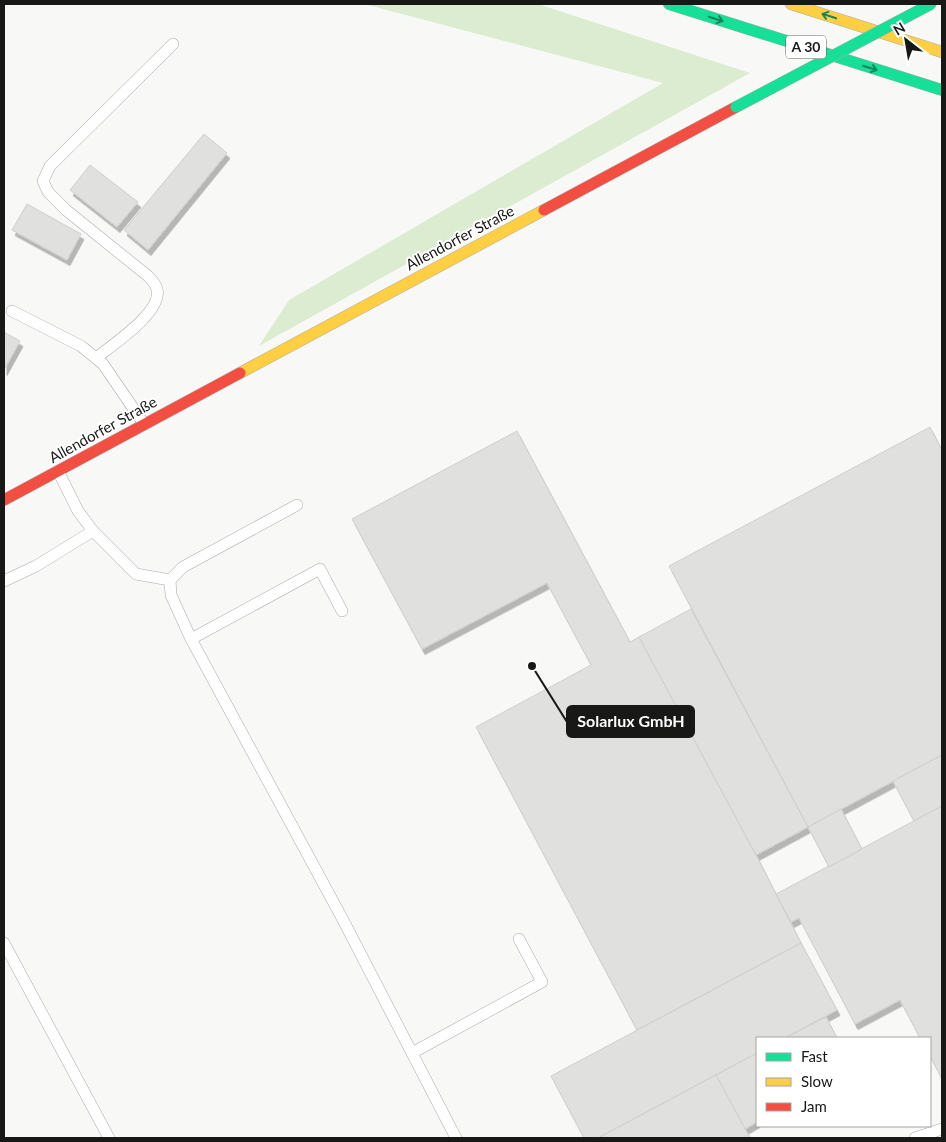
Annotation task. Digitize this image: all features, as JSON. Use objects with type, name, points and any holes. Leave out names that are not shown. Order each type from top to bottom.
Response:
[{"type":"main road","name":"A 30","points":[[669,4],[942,90]]},
{"type":"main road","name":"A 30","points":[[791,4],[942,52]]},
{"type":"main road","name":"Allendorfer Straße","points":[[4,500],[930,4]]},
{"type":"lane","points":[[96,358],[145,318],[155,304],[157,290],[148,276],[66,210],[48,192],[43,181],[50,166],[173,44]]},
{"type":"lane","points":[[12,311],[81,346],[96,358],[103,364],[144,424]]},
{"type":"lane","points":[[58,471],[78,511],[92,532],[136,574],[170,580]]},
{"type":"lane","points":[[297,505],[183,567],[170,580],[171,595],[191,639],[286,814],[456,1138]]},
{"type":"lane","points":[[4,581],[36,566],[92,532]]},
{"type":"lane","points":[[191,639],[320,569],[342,611]]},
{"type":"lane","points":[[412,1053],[542,982],[519,939]]},
{"type":"lane","points":[[4,943],[109,1138]]},
{"type":"lane","points":[[915,1138],[942,1129]]},
{"type":"green space","points":[[364,4],[538,4],[750,73],[259,346],[289,300],[663,83]]},
{"type":"building","points":[[204,134],[227,153],[148,250],[124,230]]},
{"type":"building","points":[[90,165],[138,202],[117,227],[70,190]]},
{"type":"building","points":[[27,204],[81,234],[67,260],[12,230]]},
{"type":"building","points":[[4,332],[20,341],[4,370]]},
{"type":"building","points":[[930,427],[942,450],[942,755],[808,827],[669,566]]},
{"type":"building","points":[[517,431],[630,642],[639,637],[801,943],[637,1030],[476,727],[591,665],[547,583],[422,649],[352,519]]},
{"type":"building","points":[[691,609],[808,827],[756,855],[639,637]]},
{"type":"building","points":[[942,755],[942,806],[914,821],[893,781]]},
{"type":"building","points":[[942,806],[942,1079],[931,1058],[931,1037],[919,1037],[900,1000],[855,1024],[799,918],[791,922],[776,894]]},
{"type":"building","points":[[841,809],[862,849],[829,867],[808,827]]},
{"type":"building","points":[[801,943],[837,1010],[787,1037],[756,1037],[756,1054],[598,1138],[584,1138],[551,1076]]},
{"type":"building","points":[[826,1017],[836,1037],[787,1037]]},
{"type":"building","points":[[756,1054],[756,1123],[745,1129],[716,1075]]},
{"type":"building","points":[[716,1075],[750,1138],[598,1138]]},
{"type":"traffic: fast","points":[[669,4],[942,90]]},
{"type":"traffic: fast","points":[[736,107],[931,4]]},
{"type":"traffic: slow","points":[[791,4],[942,52]]},
{"type":"traffic: slow","points":[[240,373],[544,210]]},
{"type":"traffic: jam","points":[[544,210],[736,107]]},
{"type":"traffic: jam","points":[[4,500],[240,373]]},
{"type":"place","name":"Solarlux GmbH","points":[[532,666]]}]
